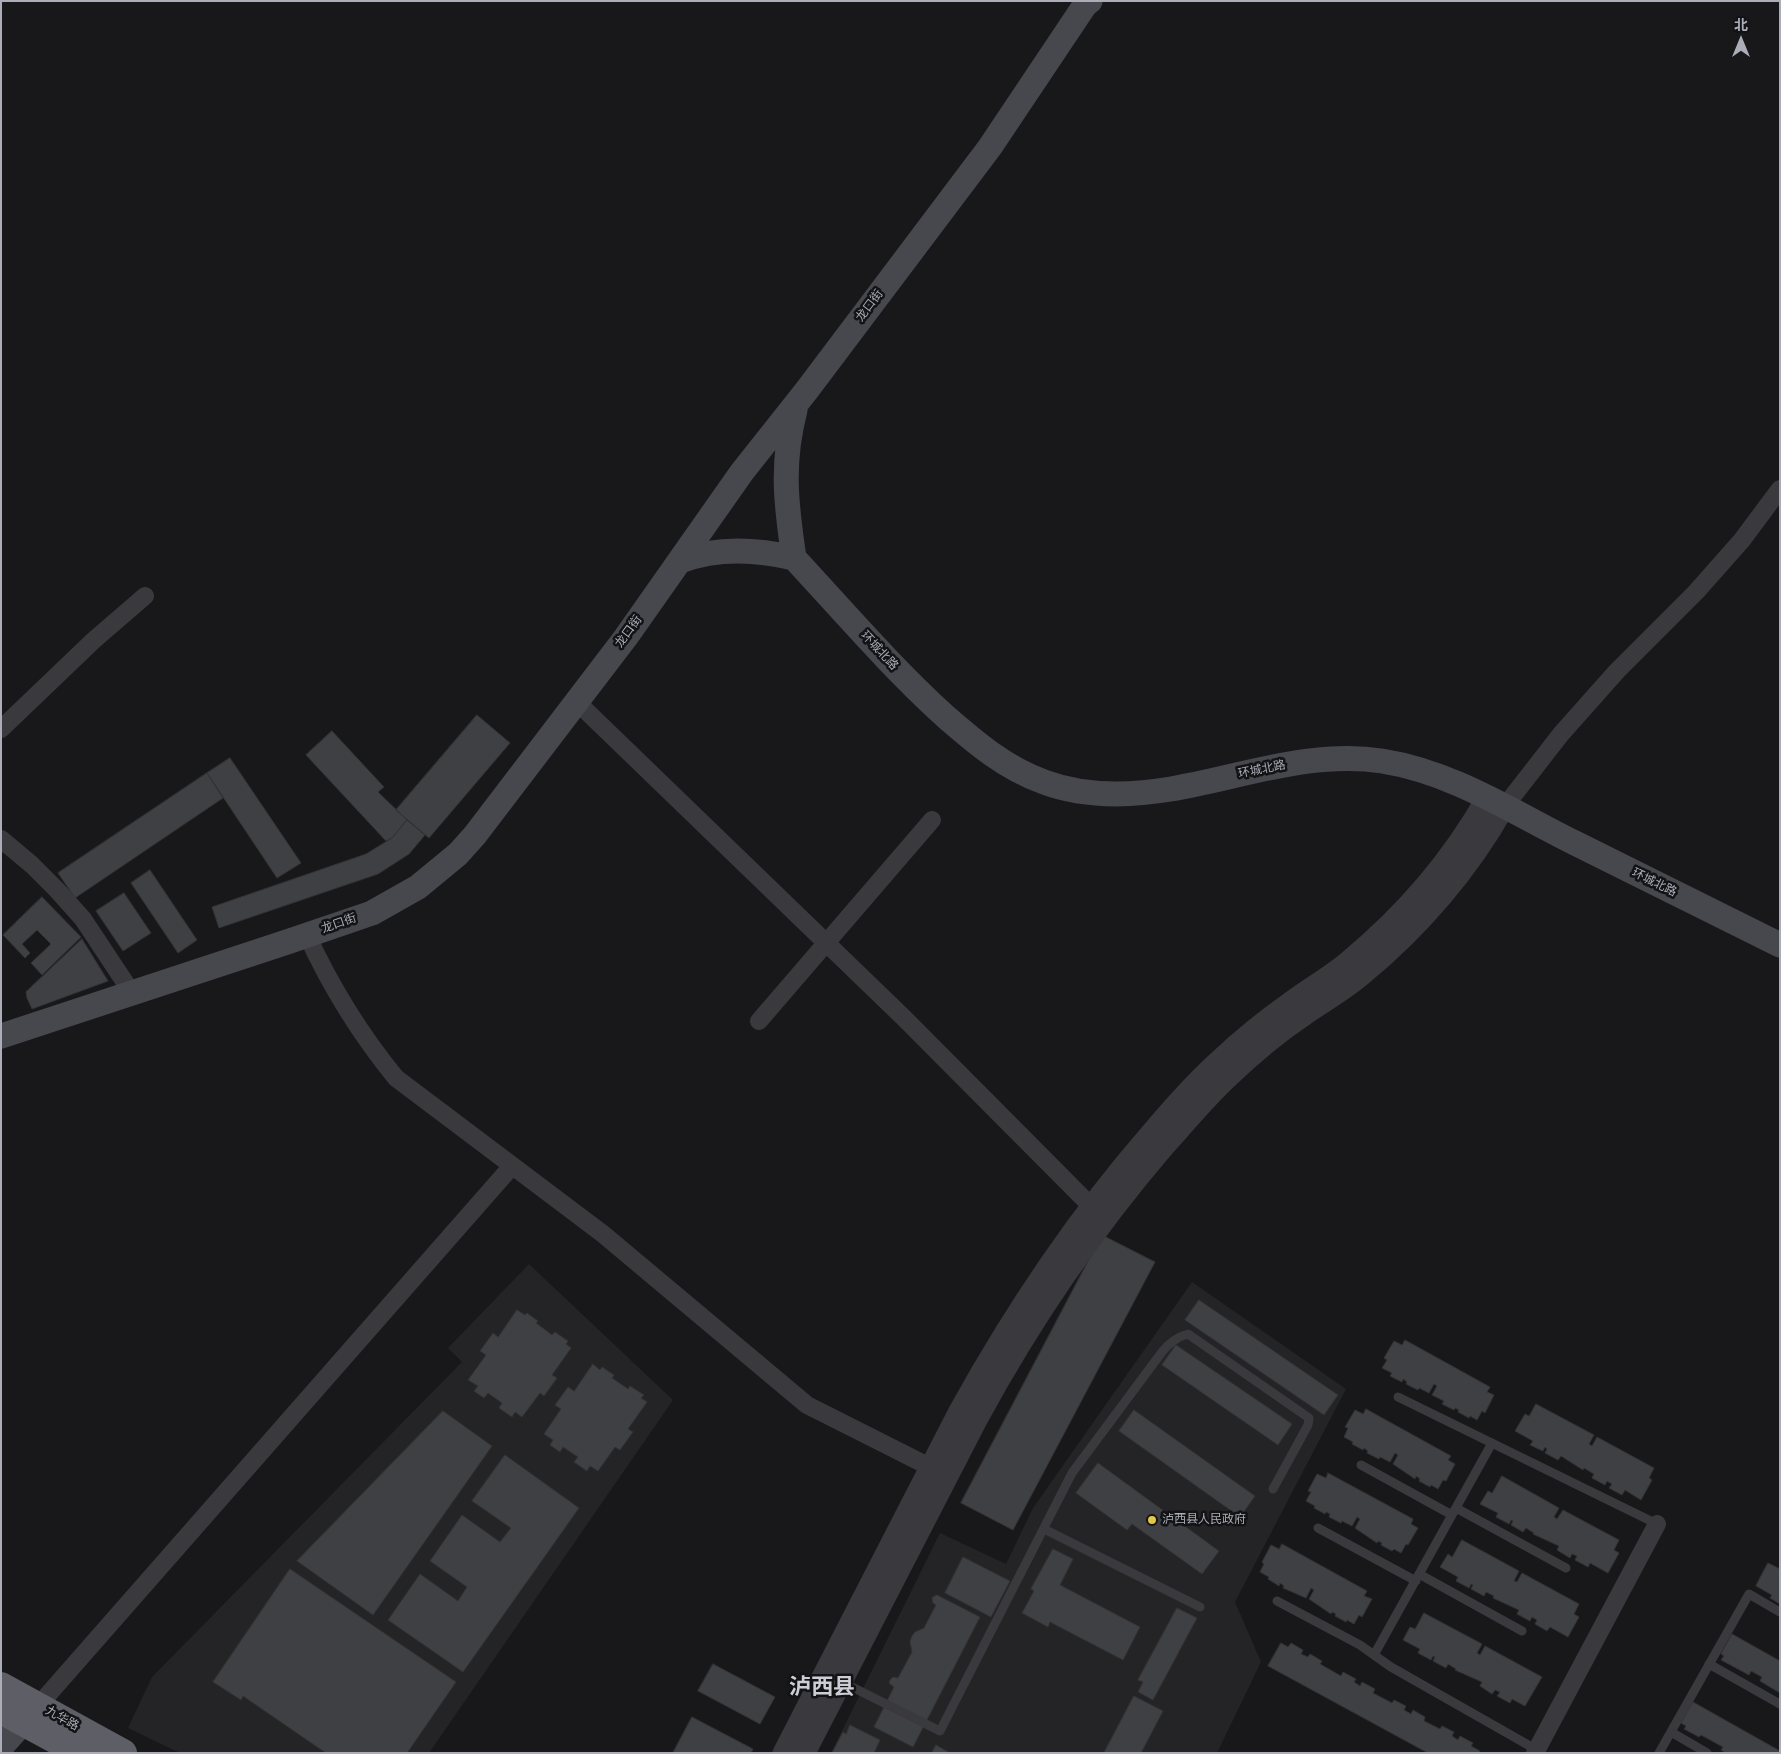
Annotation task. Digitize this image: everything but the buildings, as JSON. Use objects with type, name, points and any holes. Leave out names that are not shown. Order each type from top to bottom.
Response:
[{"type":"highway","name":"九华路","points":[[1,1686],[21,1713],[80,1753]]},
{"type":"highway","name":"九华路","points":[[21,1713],[123,1753]]},
{"type":"main road","name":"龙口街","points":[[1,1036],[372,913],[403,896],[439,871],[458,854],[475,835],[626,637],[742,472],[797,403],[990,147],[1087,3]]},
{"type":"main road","points":[[680,560],[737,550],[766,552],[794,558],[786,510],[785,489],[787,446],[797,403]]},
{"type":"main road","name":"环城北路","points":[[794,558],[912,686],[993,756],[1018,771],[1045,783],[1084,792],[1142,793],[1312,760],[1359,759],[1382,761],[1425,770],[1446,777],[1780,945]]},
{"type":"main road","points":[[1,1747],[21,1713]]},
{"type":"street","points":[[783,1753],[959,1411],[997,1344],[1055,1255],[1091,1206],[1159,1123],[1214,1064],[1267,1019],[1346,963],[1390,924],[1415,898],[1439,870],[1460,840],[1561,734],[1617,671],[1696,592],[1742,540],[1780,489]]},
{"type":"street","points":[[1,729],[94,640],[145,596]]},
{"type":"street","points":[[577,702],[904,1018],[1091,1206]]},
{"type":"street","points":[[805,1753],[1005,1368],[1056,1288],[1106,1218],[1168,1143],[1228,1078],[1279,1034],[1359,978],[1404,938],[1430,911],[1477,852],[1496,802]]},
{"type":"street","points":[[758,1021],[932,820]]},
{"type":"street","points":[[1,839],[38,871],[83,919],[132,993]]},
{"type":"street","points":[[307,936],[343,1005],[371,1047],[396,1078],[603,1234],[807,1405],[930,1467]]},
{"type":"street","points":[[21,1713],[512,1166]]},
{"type":"street","points":[[1536,1751],[1657,1524]]},
{"type":"lane","points":[[842,1682],[940,1732],[1072,1473],[1166,1346],[1180,1337],[1188,1334],[1309,1418],[1308,1425],[1273,1489]]},
{"type":"lane","points":[[1398,1396],[1657,1524]]},
{"type":"lane","points":[[1374,1655],[1492,1443]]},
{"type":"lane","points":[[1361,1464],[1566,1568]]},
{"type":"lane","points":[[1044,1528],[1200,1607]]},
{"type":"lane","points":[[1318,1528],[1522,1631]]},
{"type":"lane","points":[[1659,1753],[1749,1594],[1780,1612]]},
{"type":"lane","points":[[1277,1601],[1360,1645],[1391,1667],[1536,1751]]},
{"type":"lane","points":[[1709,1664],[1780,1704]]},
{"type":"lane","points":[[1670,1732],[1707,1753]]},
{"type":"shaded area","points":[[529,1264],[673,1400],[429,1753],[180,1753],[128,1728],[152,1677],[462,1362],[448,1348]]},
{"type":"shaded area","name":"泸西县人民政府","points":[[1192,1282],[1346,1389],[1235,1602],[1261,1662],[1217,1753],[831,1753],[940,1533],[1006,1564],[1033,1508]]},
{"type":"place","name":"泸西县人民政府","points":[[1152,1520]]},
{"type":"district","name":"泸西县","points":[[822,1689]]}]
